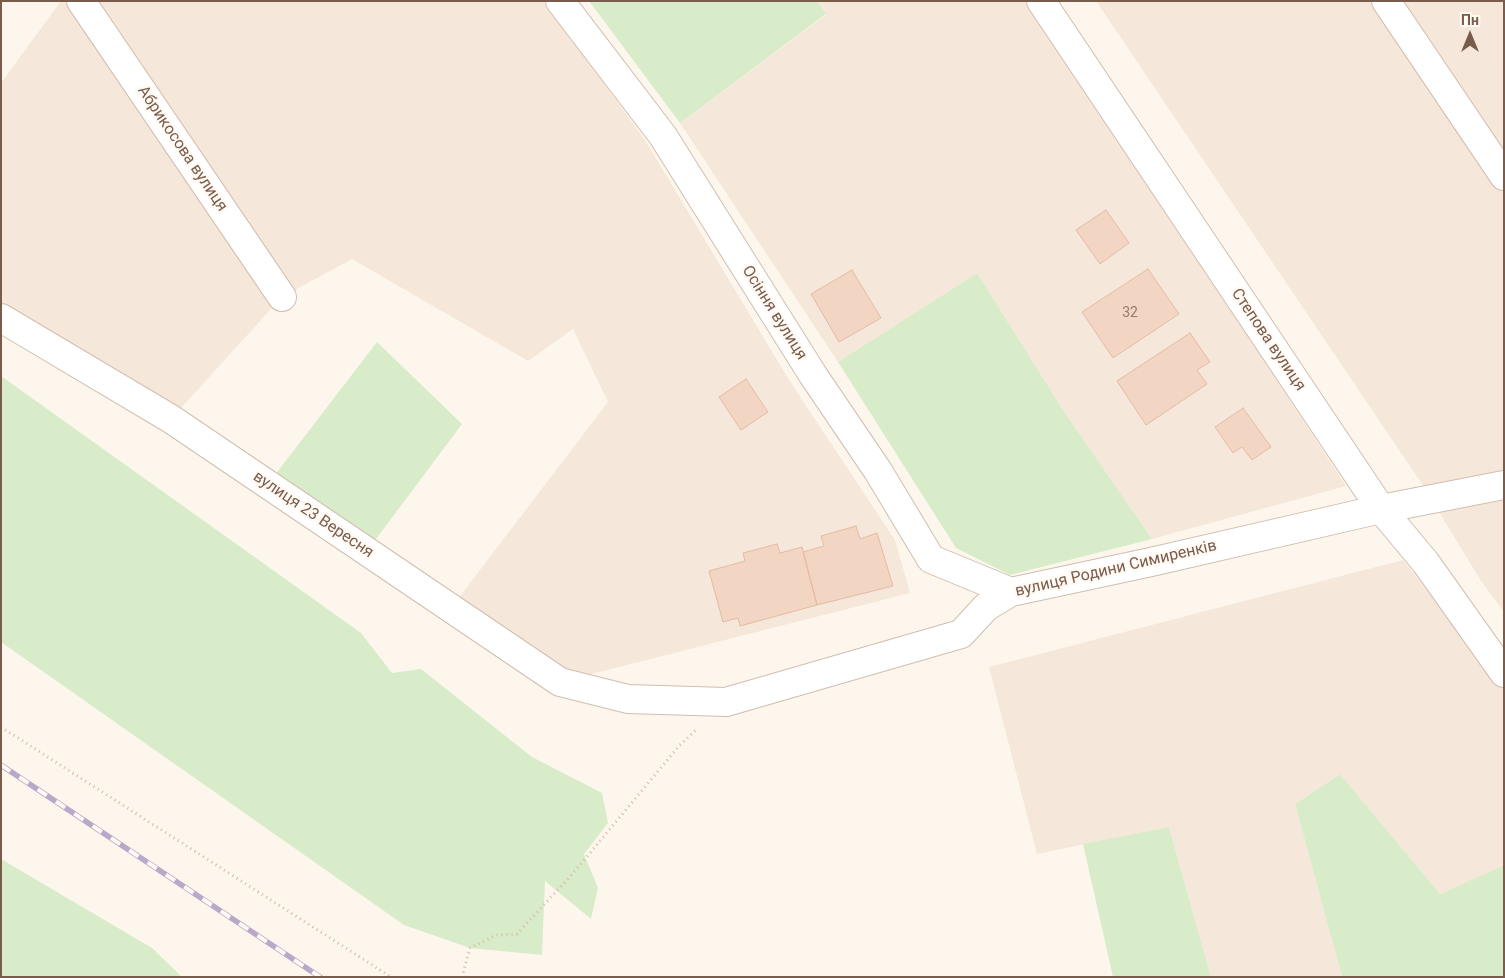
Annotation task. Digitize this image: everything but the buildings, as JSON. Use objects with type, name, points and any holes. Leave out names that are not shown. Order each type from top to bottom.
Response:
[{"type":"street","name":"Абрикосова вулиця","points":[[82,1],[282,297]]},
{"type":"street","name":"Осіння вулиця","points":[[560,1],[663,136],[813,375],[878,471],[931,559],[1011,592]]},
{"type":"street","name":"Степова вулиця","points":[[1041,1],[1382,509],[1426,564],[1504,673]]},
{"type":"street","points":[[1386,1],[1504,176]]},
{"type":"street","name":"вулиця 23 Вересня","points":[[1,318],[171,419],[560,682],[628,699]]},
{"type":"street","name":"вулиця Родини Симиренків","points":[[628,699],[726,702],[961,634],[986,607],[1011,592],[1382,509],[1504,485]]},
{"type":"path","points":[[465,977],[463,973],[470,948],[496,935],[517,934],[575,872],[679,746],[726,702]]},
{"type":"path","points":[[1,727],[391,977]]},
{"type":"shaded area","points":[[61,1],[544,1],[645,140],[789,380],[895,540],[910,593],[560,682],[451,608],[608,402],[573,329],[528,361],[352,259],[282,297],[171,419],[1,318],[1,83]]},
{"type":"shaded area","points":[[817,1],[1029,1],[1346,486],[1152,539],[1065,413],[977,273],[838,362],[680,123],[826,15]]},
{"type":"shaded area","points":[[1096,1],[1504,1],[1504,612],[1481,581],[1422,484]]},
{"type":"shaded area","points":[[1403,560],[1504,688],[1504,865],[1440,894],[1340,774],[1295,804],[1342,977],[1211,977],[1169,827],[1037,854],[989,667]]},
{"type":"green space","points":[[589,1],[817,1],[826,14],[680,123]]},
{"type":"green space","points":[[977,273],[1065,413],[1152,539],[1010,575],[956,548],[838,362]]},
{"type":"green space","points":[[377,342],[462,424],[367,551],[268,484]]},
{"type":"green space","points":[[1,376],[361,633],[392,673],[421,669],[532,757],[602,793],[608,823],[584,854],[598,888],[591,919],[545,881],[542,955],[470,948],[404,925],[1,642]]},
{"type":"green space","points":[[1340,774],[1440,894],[1504,865],[1504,977],[1342,977],[1295,804]]},
{"type":"green space","points":[[1169,827],[1211,977],[1113,977],[1083,844]]},
{"type":"green space","points":[[1,859],[152,948],[182,977],[1,977]]},
{"type":"railway","points":[[1,765],[320,977]]}]
